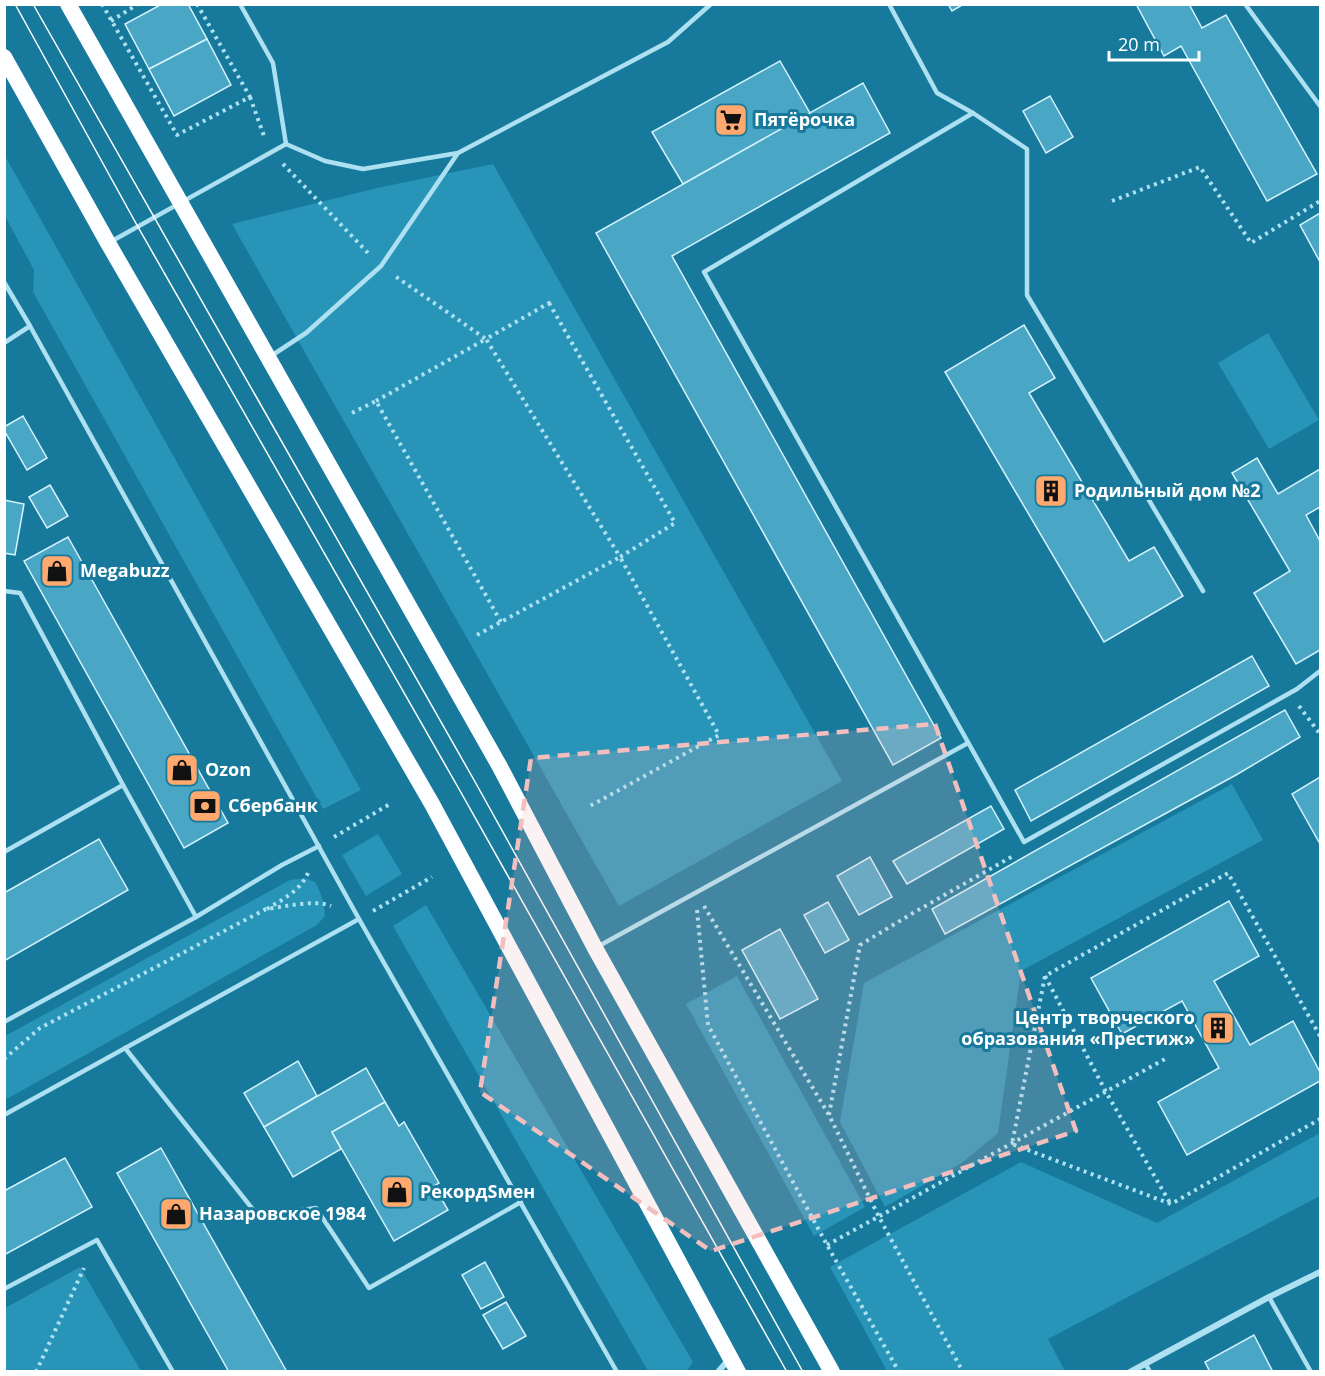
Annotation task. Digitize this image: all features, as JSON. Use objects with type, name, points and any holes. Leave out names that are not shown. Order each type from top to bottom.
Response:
[{"type":"highway","points":[[68,4],[500,767],[595,948],[832,1371]]},
{"type":"highway","points":[[4,57],[108,243],[432,804],[734,1364]]},
{"type":"street","points":[[1130,1371],[1320,1272]]},
{"type":"street","points":[[718,1371],[734,1364]]},
{"type":"lane","points":[[240,4],[273,63],[286,144]]},
{"type":"lane","points":[[286,144],[325,161],[363,169],[458,153],[668,42],[711,4]]},
{"type":"lane","points":[[889,4],[937,93],[973,113],[1027,149],[1027,295],[1203,591]]},
{"type":"lane","points":[[1245,4],[1320,106]]},
{"type":"lane","points":[[973,113],[704,272],[1024,842],[1297,689],[1320,671]]},
{"type":"lane","points":[[108,243],[286,144]]},
{"type":"lane","points":[[268,358],[306,333],[381,266],[458,153]]},
{"type":"lane","points":[[4,282],[359,919],[617,1371]]},
{"type":"lane","points":[[4,343],[30,326]]},
{"type":"lane","points":[[4,591],[20,593],[196,917]]},
{"type":"lane","points":[[595,948],[968,743]]},
{"type":"lane","points":[[4,852],[123,785]]},
{"type":"lane","points":[[4,1022],[196,917],[282,865],[319,846]]},
{"type":"lane","points":[[4,1115],[359,919]]},
{"type":"lane","points":[[125,1048],[258,1216],[316,1208],[369,1288],[521,1202]]},
{"type":"lane","points":[[4,1289],[97,1240],[173,1371]]},
{"type":"lane","points":[[1269,1297],[1311,1371]]},
{"type":"lane","points":[[1145,1363],[1150,1371]]},
{"type":"path","points":[[102,4],[177,135],[250,97]]},
{"type":"path","points":[[111,21],[138,4]]},
{"type":"path","points":[[196,4],[250,97],[271,152],[381,266],[486,339],[620,557],[719,735],[590,806]]},
{"type":"path","points":[[1112,201],[1200,167],[1251,243],[1320,201]]},
{"type":"path","points":[[352,413],[549,303],[675,523],[620,557],[477,635]]},
{"type":"path","points":[[376,400],[501,622]]},
{"type":"path","points":[[1293,698],[1320,734]]},
{"type":"path","points":[[4,1059],[40,1028],[296,891],[305,878],[319,846],[390,804]]},
{"type":"path","points":[[828,1115],[860,945],[1015,854]]},
{"type":"path","points":[[1012,1144],[1045,976],[1228,873],[1320,1036]]},
{"type":"path","points":[[266,909],[324,903],[359,919],[432,877]]},
{"type":"path","points":[[696,892],[828,1115],[879,1217],[963,1371]]},
{"type":"path","points":[[696,892],[708,1024],[827,1245],[899,1371]]},
{"type":"path","points":[[1045,976],[1106,1092],[1171,1204]]},
{"type":"path","points":[[827,1245],[1165,1059]]},
{"type":"path","points":[[1171,1204],[1320,1119]]},
{"type":"path","points":[[1012,1144],[1171,1204]]},
{"type":"path","points":[[36,1371],[97,1240]]},
{"type":"highlighted area","points":[[935,724],[1076,1131],[711,1251],[480,1092],[531,758]]},
{"type":"shaded area","points":[[4,154],[361,790],[323,809],[33,292],[34,270],[5,216]]},
{"type":"shaded area","points":[[493,164],[842,781],[619,906],[232,224],[377,188]]},
{"type":"shaded area","points":[[1268,333],[1319,420],[1269,449],[1218,363]]},
{"type":"shaded area","points":[[1232,784],[1263,840],[1021,971],[998,1133],[963,1162],[885,1207],[840,1122],[864,983]]},
{"type":"shaded area","points":[[378,834],[402,874],[366,896],[342,855]]},
{"type":"shaded area","points":[[305,878],[315,882],[322,899],[325,916],[317,925],[5,1100],[5,1036],[290,880]]},
{"type":"shaded area","points":[[426,905],[693,1362],[687,1371],[648,1371],[393,926]]},
{"type":"shaded area","points":[[737,976],[865,1207],[814,1236],[686,1004]]},
{"type":"shaded area","points":[[1320,1133],[1320,1196],[1048,1339],[1065,1371],[887,1371],[830,1267],[1021,1162],[1157,1223]]},
{"type":"shaded area","points":[[80,1267],[141,1371],[5,1371],[5,1308]]},
{"type":"building","points":[[162,4],[188,4],[207,39],[149,69],[125,24]]},
{"type":"building","points":[[948,4],[964,4],[952,11]]},
{"type":"building","points":[[1136,4],[1189,4],[1202,28],[1226,15],[1317,174],[1267,201],[1181,46],[1164,56]]},
{"type":"building","points":[[207,39],[231,85],[174,116],[149,69]]},
{"type":"building","points":[[780,61],[810,113],[683,184],[652,132]]},
{"type":"building","points":[[863,83],[890,133],[672,256],[941,738],[893,765],[596,233]]},
{"type":"building","points":[[1050,96],[1073,137],[1046,153],[1023,111]]},
{"type":"building","points":[[1320,213],[1320,262],[1300,225]]},
{"type":"building","name":"Родильный дом №2","points":[[1024,325],[1055,378],[1029,393],[1129,561],[1154,547],[1183,596],[1104,642],[945,372]]},
{"type":"building","points":[[23,416],[47,458],[27,470],[4,430],[4,427]]},
{"type":"building","points":[[1257,458],[1278,494],[1320,469],[1320,507],[1306,515],[1320,541],[1320,650],[1296,664],[1254,593],[1290,571],[1232,473]]},
{"type":"building","points":[[50,485],[68,516],[47,528],[29,497]]},
{"type":"building","points":[[4,500],[24,504],[15,555],[4,553]]},
{"type":"building","points":[[68,537],[228,823],[184,848],[24,561]]},
{"type":"building","points":[[1252,656],[1269,686],[1031,821],[1015,790]]},
{"type":"building","points":[[1285,710],[1300,737],[1236,775],[945,934],[932,909]]},
{"type":"building","points":[[1320,777],[1320,844],[1292,794]]},
{"type":"building","points":[[991,806],[1004,829],[907,884],[893,861]]},
{"type":"building","points":[[99,839],[128,890],[4,961],[4,893]]},
{"type":"building","points":[[870,857],[892,897],[859,915],[837,876]]},
{"type":"building","name":"Центр творческого образования «Престиж»","points":[[1229,901],[1259,956],[1214,981],[1250,1045],[1293,1021],[1320,1072],[1320,1081],[1187,1155],[1158,1102],[1219,1068],[1182,1001],[1122,1034],[1091,978]]},
{"type":"building","points":[[828,902],[849,940],[825,953],[804,915]]},
{"type":"building","points":[[780,929],[818,999],[780,1019],[742,950]]},
{"type":"building","points":[[298,1061],[317,1096],[264,1127],[244,1093]]},
{"type":"building","points":[[366,1068],[385,1102],[332,1132],[341,1149],[293,1177],[264,1127]]},
{"type":"building","points":[[385,1102],[399,1126],[404,1122],[439,1183],[434,1186],[448,1210],[394,1241],[332,1132]]},
{"type":"building","points":[[161,1148],[287,1372],[229,1372],[117,1173]]},
{"type":"building","points":[[65,1158],[92,1207],[4,1255],[4,1191]]},
{"type":"building","points":[[485,1262],[504,1297],[481,1309],[462,1275]]},
{"type":"building","points":[[506,1302],[526,1336],[503,1349],[483,1315]]},
{"type":"building","points":[[1254,1335],[1273,1372],[1210,1372],[1205,1362]]},
{"type":"tram line","points":[[15,4],[138,227],[459,789],[787,1372]]},
{"type":"tram line","points":[[33,4],[474,780],[803,1372]]},
{"type":"place","name":"Пятёрочка","points":[[731,120]]},
{"type":"place","name":"Родильный дом №2","points":[[1051,491]]},
{"type":"place","name":"Megabuzz","points":[[57,571]]},
{"type":"place","name":"Ozon","points":[[182,770]]},
{"type":"place","name":"Сбербанк","points":[[205,806]]},
{"type":"place","name":"Центр творческого образования «Престиж»","points":[[1218,1028]]},
{"type":"place","name":"РекордSмен","points":[[397,1192]]},
{"type":"place","name":"Назаровское 1984","points":[[176,1214]]}]
